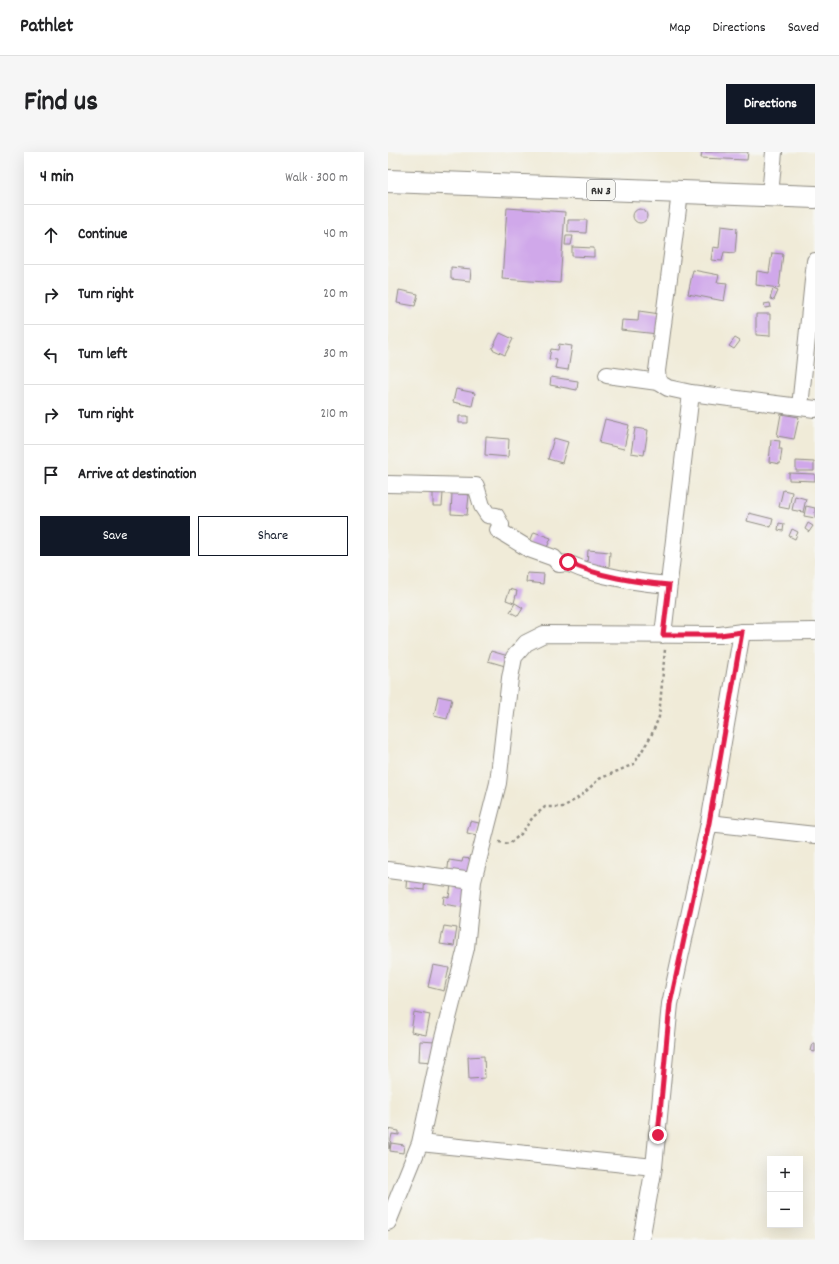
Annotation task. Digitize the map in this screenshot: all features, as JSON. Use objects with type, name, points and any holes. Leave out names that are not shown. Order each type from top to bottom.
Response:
[{"type":"highway","name":"RN 3","points":[[388,181],[815,197]]},
{"type":"street","points":[[770,195],[774,152]]},
{"type":"street","points":[[658,382],[657,371],[680,193]]},
{"type":"street","points":[[606,375],[658,382],[668,388],[691,393],[808,408],[815,261]]},
{"type":"street","points":[[663,635],[691,393]]},
{"type":"street","points":[[388,484],[476,486],[482,506],[488,515],[496,516],[501,525],[498,530],[529,549],[554,558],[559,564],[568,562],[584,570],[650,584],[669,585]]},
{"type":"street","points":[[388,1222],[420,1143],[442,1042],[466,948],[473,881],[498,782],[510,678],[514,657],[526,643],[544,634],[720,635],[742,632],[815,631]]},
{"type":"street","points":[[641,1240],[654,1167],[670,1004],[709,823],[742,632]]},
{"type":"street","points":[[709,823],[815,835]]},
{"type":"street","points":[[388,870],[473,881]]},
{"type":"street","points":[[420,1143],[654,1167]]},
{"type":"path","points":[[484,838],[509,844],[521,834],[544,807],[563,807],[582,796],[598,779],[634,764],[651,736],[659,717],[665,648],[663,635]]},
{"type":"building","points":[[702,152],[748,152],[747,160],[701,158]]},
{"type":"building","points":[[507,208],[565,212],[560,283],[502,279]]},
{"type":"building","points":[[640,209],[645,211],[647,216],[645,221],[640,223],[635,221],[633,216],[635,211]]},
{"type":"building","points":[[568,220],[587,220],[586,233],[568,232]]},
{"type":"building","points":[[721,226],[737,228],[735,253],[724,252],[722,261],[711,260],[713,247],[719,248]]},
{"type":"building","points":[[566,236],[573,236],[571,245],[565,245]]},
{"type":"building","points":[[572,247],[594,248],[594,257],[572,256]]},
{"type":"building","points":[[772,253],[783,254],[779,288],[756,285],[757,271],[769,273]]},
{"type":"building","points":[[451,267],[471,269],[470,281],[451,279]]},
{"type":"building","points":[[693,270],[719,275],[717,282],[727,283],[724,301],[688,294]]},
{"type":"building","points":[[773,289],[778,291],[774,300],[770,299]]},
{"type":"building","points":[[399,290],[418,294],[415,306],[397,303]]},
{"type":"building","points":[[770,303],[771,307],[765,308],[764,304]]},
{"type":"building","points":[[639,311],[660,314],[658,334],[621,330],[622,320],[638,321]]},
{"type":"building","points":[[756,314],[770,314],[770,336],[756,335]]},
{"type":"building","points":[[500,333],[513,339],[505,355],[492,349]]},
{"type":"building","points":[[735,338],[740,341],[734,349],[729,346]]},
{"type":"building","points":[[559,344],[572,346],[568,370],[555,368],[557,360],[549,359],[551,349],[558,350]]},
{"type":"building","points":[[551,377],[578,381],[577,390],[550,385]]},
{"type":"building","points":[[456,389],[475,393],[472,406],[453,402]]},
{"type":"building","points":[[781,414],[799,417],[794,439],[777,436]]},
{"type":"building","points":[[459,416],[468,416],[468,423],[459,423]]},
{"type":"building","points":[[605,419],[629,425],[624,449],[599,443]]},
{"type":"building","points":[[635,428],[648,430],[644,455],[631,453]]},
{"type":"building","points":[[486,437],[509,439],[508,457],[485,455]]},
{"type":"building","points":[[554,438],[568,442],[562,463],[548,459]]},
{"type":"building","points":[[771,440],[780,441],[779,449],[782,449],[780,464],[769,462]]},
{"type":"building","points":[[796,461],[814,462],[814,471],[796,471]]},
{"type":"building","points":[[789,473],[815,474],[815,481],[789,480]]},
{"type":"building","points":[[783,490],[792,492],[789,509],[779,507]]},
{"type":"building","points":[[433,493],[443,493],[442,506],[433,506]]},
{"type":"building","points":[[452,493],[469,495],[467,515],[451,514]]},
{"type":"building","points":[[795,496],[806,499],[803,512],[792,510]]},
{"type":"building","points":[[806,506],[815,508],[815,518],[804,516]]},
{"type":"building","points":[[749,513],[773,519],[771,527],[747,521]]},
{"type":"building","points":[[779,523],[784,524],[783,531],[778,530]]},
{"type":"building","points":[[808,523],[813,526],[809,532],[805,529]]},
{"type":"building","points":[[792,529],[798,532],[795,539],[789,536]]},
{"type":"building","points":[[534,532],[551,538],[546,550],[529,544]]},
{"type":"building","points":[[588,550],[610,552],[609,567],[587,565]]},
{"type":"building","points":[[527,573],[544,574],[543,584],[526,582]]},
{"type":"building","points":[[510,589],[517,591],[514,603],[506,600]]},
{"type":"building","points":[[515,603],[523,608],[518,616],[510,612]]},
{"type":"building","points":[[491,651],[508,656],[505,666],[488,661]]},
{"type":"building","points":[[438,696],[452,699],[447,719],[434,716]]},
{"type":"building","points":[[470,821],[479,823],[477,835],[467,833]]},
{"type":"building","points":[[463,858],[471,859],[468,879],[447,875],[449,860],[462,862]]},
{"type":"building","points":[[407,874],[425,876],[424,890],[406,888]]},
{"type":"building","points":[[452,879],[467,882],[462,907],[443,904],[444,896],[449,897]]},
{"type":"building","points":[[444,926],[457,928],[454,946],[440,944]]},
{"type":"building","points":[[433,965],[449,968],[444,991],[428,987]]},
{"type":"building","points":[[414,1012],[430,1015],[426,1035],[411,1032]]},
{"type":"building","points":[[420,1041],[435,1042],[433,1062],[419,1061]]},
{"type":"building","points":[[813,1043],[815,1043],[815,1052],[811,1051]]},
{"type":"building","points":[[484,1056],[485,1078],[469,1079],[468,1057]]},
{"type":"building","points":[[388,1129],[399,1131],[399,1135],[392,1134],[389,1149]]},
{"type":"building","points":[[391,1143],[404,1145],[403,1153],[390,1151]]},
{"type":"route","points":[[568,562],[584,570],[650,584],[669,585],[663,635],[720,635],[742,632],[709,823],[670,1004],[658,1135]]}]
